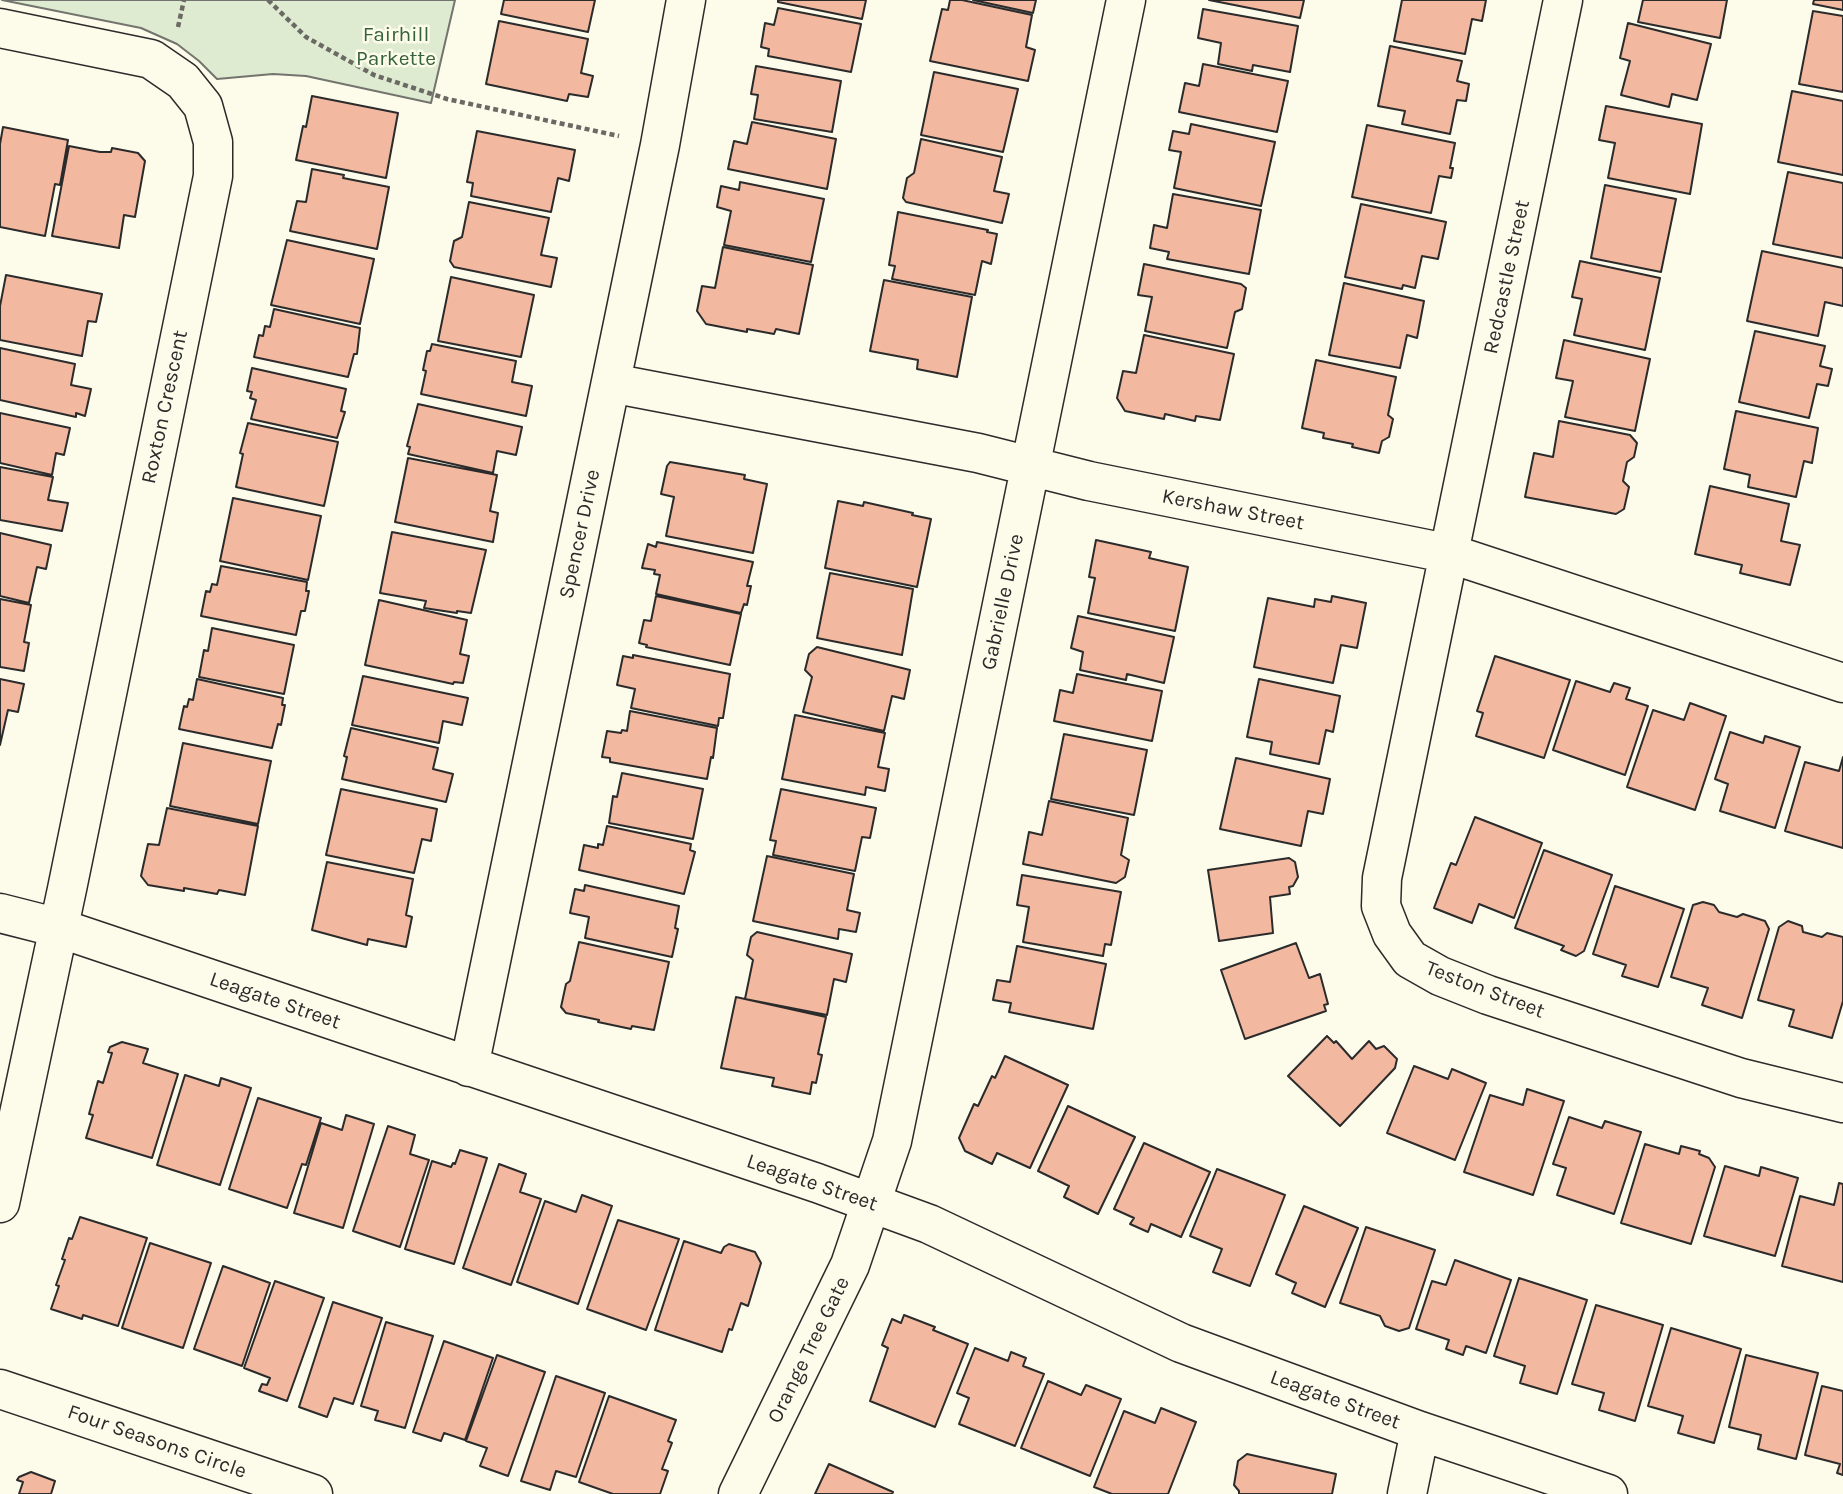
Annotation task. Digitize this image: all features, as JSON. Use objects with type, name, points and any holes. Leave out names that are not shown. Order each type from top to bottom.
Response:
[{"type":"street","name":"Spencer Drive","points":[[470,1067],[660,145],[686,0]]},
{"type":"street","name":"Gabrielle Drive","points":[[871,1203],[892,1141],[1126,0]]},
{"type":"street","name":"Redcastle Street","points":[[1451,554],[1563,0]]},
{"type":"street","name":"Roxton Crescent","points":[[0,29],[151,59],[183,81],[203,106],[213,142],[213,176],[59,928]]},
{"type":"street","name":"Kershaw Street","points":[[611,383],[978,453],[1090,481],[1451,554],[1842,678]]},
{"type":"street","name":"Teston Street","points":[[1451,554],[1382,878],[1381,906],[1392,934],[1410,959],[1440,976],[1488,995],[1741,1077],[1843,1103]]},
{"type":"street","name":"Leagate Street","points":[[0,913],[59,928],[871,1203],[929,1224],[1181,1343],[1420,1431],[1608,1494]]},
{"type":"street","points":[[0,1203],[59,928]]},
{"type":"street","name":"Orange Tree Gate","points":[[738,1494],[850,1265],[871,1203]]},
{"type":"street","name":"Four Seasons Circle","points":[[0,1389],[313,1494]]},
{"type":"street","points":[[1408,1494],[1420,1431]]},
{"type":"path","points":[[176,36],[184,0]]},
{"type":"path","points":[[268,0],[306,37],[374,75],[447,99],[623,137]]},
{"type":"green space","name":"Fairhill Parkette","points":[[2,0],[455,0],[431,103],[306,76],[273,74],[217,79],[177,44],[141,28]]},
{"type":"building","points":[[504,0],[595,0],[588,32],[501,14]]},
{"type":"building","points":[[778,0],[866,0],[862,19]]},
{"type":"building","points":[[950,0],[962,0],[1032,15],[1026,47],[1035,50],[1028,81],[930,61],[942,9],[948,10]]},
{"type":"building","points":[[973,0],[1036,0],[1033,13]]},
{"type":"building","points":[[1209,0],[1304,0],[1300,18]]},
{"type":"building","points":[[1402,0],[1486,0],[1482,21],[1472,19],[1465,54],[1394,41]]},
{"type":"building","points":[[1643,0],[1727,0],[1720,38],[1638,22]]},
{"type":"building","points":[[1814,0],[1843,0],[1843,10],[1813,4]]},
{"type":"building","points":[[778,8],[861,24],[851,72],[768,56],[769,49],[761,47],[765,23],[774,25]]},
{"type":"building","points":[[1203,9],[1298,26],[1290,72],[1253,65],[1252,71],[1218,64],[1221,43],[1198,38]]},
{"type":"building","points":[[1813,11],[1843,16],[1843,92],[1799,84]]},
{"type":"building","points":[[499,21],[588,39],[581,73],[593,76],[588,97],[569,94],[567,101],[486,84]]},
{"type":"building","points":[[1628,23],[1711,44],[1697,100],[1672,94],[1669,107],[1621,95],[1630,61],[1620,58]]},
{"type":"building","points":[[1390,46],[1462,61],[1457,81],[1469,84],[1466,101],[1457,100],[1450,134],[1402,124],[1405,111],[1378,106]]},
{"type":"building","points":[[1203,64],[1288,81],[1277,132],[1179,112],[1185,83],[1199,86]]},
{"type":"building","points":[[756,66],[841,81],[832,132],[754,119],[758,95],[751,94]]},
{"type":"building","points":[[934,72],[1018,89],[1003,152],[921,135]]},
{"type":"building","points":[[1792,91],[1843,101],[1843,175],[1778,162]]},
{"type":"building","points":[[312,96],[398,113],[386,178],[296,160]]},
{"type":"building","points":[[1606,106],[1702,124],[1690,194],[1608,178],[1615,143],[1599,140]]},
{"type":"building","points":[[752,122],[836,139],[827,189],[728,169],[734,141],[747,144]]},
{"type":"building","points":[[1191,124],[1275,142],[1261,206],[1174,188],[1181,152],[1169,150],[1173,131],[1189,134]]},
{"type":"building","points":[[1367,125],[1455,143],[1450,168],[1453,168],[1451,178],[1439,176],[1431,213],[1352,197]]},
{"type":"building","points":[[3,127],[68,140],[60,185],[55,184],[45,236],[0,227],[0,144]]},
{"type":"building","points":[[477,131],[575,150],[569,181],[558,178],[551,212],[471,196],[473,183],[467,182]]},
{"type":"building","points":[[921,139],[1002,157],[994,191],[1009,194],[1002,223],[906,202],[903,198],[907,178],[914,173]]},
{"type":"building","points":[[69,146],[100,152],[111,152],[112,148],[138,153],[145,161],[135,217],[124,215],[119,248],[52,236]]},
{"type":"building","points":[[312,169],[389,187],[377,249],[290,231],[297,201],[306,202]]},
{"type":"building","points":[[1788,172],[1843,183],[1843,258],[1773,244]]},
{"type":"building","points":[[740,182],[824,199],[811,262],[724,245],[731,211],[717,207],[721,186],[739,190]]},
{"type":"building","points":[[1605,185],[1676,199],[1661,272],[1591,258]]},
{"type":"building","points":[[1173,194],[1261,210],[1249,274],[1167,259],[1169,252],[1150,248],[1154,225],[1167,228]]},
{"type":"building","points":[[469,202],[549,218],[541,255],[557,258],[551,287],[454,267],[450,261],[454,241],[462,237]]},
{"type":"building","points":[[1361,204],[1446,222],[1438,259],[1422,256],[1415,288],[1403,285],[1402,289],[1345,277]]},
{"type":"building","points":[[898,212],[997,234],[991,264],[982,261],[975,295],[892,279],[895,266],[889,265]]},
{"type":"building","points":[[287,240],[374,259],[360,324],[271,305]]},
{"type":"building","points":[[723,247],[813,265],[799,334],[776,329],[774,334],[747,329],[747,332],[706,324],[697,311],[702,286],[715,288]]},
{"type":"building","points":[[1762,251],[1843,268],[1843,306],[1825,302],[1818,336],[1747,321]]},
{"type":"building","points":[[1580,261],[1660,278],[1645,350],[1574,335],[1582,299],[1572,297]]},
{"type":"building","points":[[1144,264],[1241,284],[1246,288],[1242,309],[1235,312],[1227,348],[1145,331],[1152,297],[1138,295]]},
{"type":"building","points":[[6,275],[102,294],[96,322],[88,321],[82,356],[0,340],[0,306]]},
{"type":"building","points":[[451,277],[534,295],[521,357],[438,341]]},
{"type":"building","points":[[884,280],[972,297],[957,377],[917,369],[918,360],[870,351]]},
{"type":"building","points":[[1344,283],[1424,301],[1417,338],[1407,335],[1400,368],[1329,355]]},
{"type":"building","points":[[274,309],[360,328],[357,354],[354,354],[348,377],[254,357],[259,335],[263,336],[265,326],[270,327]]},
{"type":"building","points":[[1755,331],[1825,346],[1820,366],[1832,369],[1828,386],[1817,384],[1809,418],[1739,402]]},
{"type":"building","points":[[1144,335],[1234,354],[1220,420],[1196,416],[1195,421],[1165,414],[1164,419],[1125,411],[1117,398],[1123,371],[1136,373]]},
{"type":"building","points":[[1564,340],[1650,359],[1635,431],[1565,417],[1573,381],[1556,378]]},
{"type":"building","points":[[432,344],[516,361],[512,382],[532,386],[526,416],[421,394],[427,351],[430,351]]},
{"type":"building","points":[[0,348],[75,364],[71,385],[91,389],[85,416],[76,413],[76,417],[0,400]]},
{"type":"building","points":[[1316,360],[1396,377],[1388,415],[1393,419],[1389,437],[1382,441],[1379,453],[1323,438],[1324,433],[1302,428]]},
{"type":"building","points":[[252,368],[346,389],[341,411],[345,412],[337,438],[251,419],[256,400],[250,398],[252,392],[247,391]]},
{"type":"building","points":[[418,404],[522,427],[516,455],[497,451],[493,473],[408,454],[410,447],[407,446]]},
{"type":"building","points":[[1736,411],[1818,428],[1812,463],[1804,461],[1796,497],[1748,487],[1750,475],[1724,469]]},
{"type":"building","points":[[0,413],[70,428],[64,455],[56,453],[52,475],[0,463]]},
{"type":"building","points":[[1559,421],[1630,435],[1637,443],[1634,457],[1627,462],[1623,481],[1629,487],[1624,509],[1616,514],[1525,497],[1534,453],[1553,457]]},
{"type":"building","points":[[248,423],[338,442],[324,506],[236,487],[243,454],[240,453]]},
{"type":"building","points":[[408,458],[497,475],[490,511],[498,513],[493,542],[395,522]]},
{"type":"building","points":[[670,462],[745,475],[744,479],[767,484],[753,553],[666,536],[674,497],[661,494]]},
{"type":"building","points":[[0,467],[53,477],[48,500],[68,503],[62,531],[0,520]]},
{"type":"building","points":[[1710,486],[1789,504],[1781,541],[1800,545],[1790,585],[1740,573],[1742,565],[1695,554]]},
{"type":"building","points":[[233,498],[321,516],[308,580],[220,561]]},
{"type":"building","points":[[838,501],[863,506],[864,502],[931,519],[917,587],[825,568]]},
{"type":"building","points":[[392,532],[486,550],[471,613],[424,608],[426,601],[380,593]]},
{"type":"building","points":[[0,533],[51,545],[46,569],[37,567],[29,603],[0,596]]},
{"type":"building","points":[[1096,540],[1151,552],[1149,558],[1188,567],[1175,631],[1088,613],[1095,578],[1089,577]]},
{"type":"building","points":[[657,542],[753,562],[747,586],[751,586],[747,605],[744,604],[741,613],[656,594],[660,575],[654,574],[655,570],[642,568],[648,544],[656,547]]},
{"type":"building","points":[[221,566],[307,582],[306,591],[309,591],[305,611],[301,611],[296,635],[201,616],[206,591],[210,592],[212,584],[217,585]]},
{"type":"building","points":[[830,573],[913,589],[902,655],[817,638]]},
{"type":"building","points":[[656,596],[741,614],[730,665],[646,647],[647,645],[639,643],[644,620],[651,621]]},
{"type":"building","points":[[1332,596],[1366,603],[1357,648],[1341,645],[1333,683],[1254,667],[1268,598],[1314,607],[1315,599],[1331,602]]},
{"type":"building","points":[[0,599],[31,605],[24,642],[29,643],[24,671],[0,667]]},
{"type":"building","points":[[379,600],[467,620],[460,654],[469,656],[463,683],[453,684],[365,665]]},
{"type":"building","points":[[1078,616],[1174,637],[1164,683],[1127,674],[1126,680],[1080,670],[1083,652],[1071,648]]},
{"type":"building","points":[[212,628],[294,645],[284,694],[199,677]]},
{"type":"building","points":[[817,647],[910,670],[904,699],[892,696],[884,731],[803,712],[812,677],[805,670],[809,654]]},
{"type":"building","points":[[633,655],[730,674],[723,718],[719,718],[718,726],[631,708],[635,689],[617,685],[623,656],[633,658]]},
{"type":"building","points":[[1495,656],[1570,680],[1544,758],[1476,736],[1483,713],[1477,711]]},
{"type":"building","points":[[1077,674],[1162,691],[1152,741],[1054,721],[1060,690],[1073,693]]},
{"type":"building","points":[[363,676],[468,698],[462,725],[443,721],[439,743],[352,725]]},
{"type":"building","points":[[0,679],[24,684],[18,712],[8,710],[0,745]]},
{"type":"building","points":[[197,679],[283,698],[282,705],[285,705],[281,725],[278,724],[272,748],[179,729],[184,706],[187,707],[189,699],[193,700]]},
{"type":"building","points":[[1259,679],[1340,696],[1333,732],[1326,730],[1319,764],[1270,754],[1272,742],[1247,737]]},
{"type":"building","points":[[1576,681],[1610,692],[1614,683],[1630,688],[1626,699],[1648,706],[1625,775],[1553,750]]},
{"type":"building","points":[[1690,703],[1726,716],[1695,810],[1627,787],[1653,710],[1684,720]]},
{"type":"building","points":[[630,711],[717,728],[707,779],[610,762],[610,758],[602,757],[607,731],[627,731]]},
{"type":"building","points":[[795,715],[885,733],[878,767],[889,769],[885,791],[866,787],[865,795],[782,779]]},
{"type":"building","points":[[351,728],[438,748],[433,769],[453,774],[446,802],[342,779]]},
{"type":"building","points":[[1730,732],[1763,743],[1765,736],[1800,747],[1775,828],[1720,811],[1728,784],[1715,779]]},
{"type":"building","points":[[1064,734],[1147,750],[1134,815],[1051,799]]},
{"type":"building","points":[[183,743],[271,761],[258,824],[170,806]]},
{"type":"building","points":[[1843,757],[1843,848],[1785,831],[1805,762],[1839,771]]},
{"type":"building","points":[[1236,758],[1330,779],[1323,814],[1308,811],[1301,846],[1220,829]]},
{"type":"building","points":[[622,773],[703,789],[693,839],[609,823],[613,796],[617,797]]},
{"type":"building","points":[[341,789],[437,809],[431,841],[422,839],[414,873],[326,855]]},
{"type":"building","points":[[781,789],[876,808],[870,838],[862,837],[855,871],[773,855],[776,841],[770,840]]},
{"type":"building","points":[[1049,801],[1128,818],[1121,855],[1129,860],[1125,877],[1116,883],[1023,864],[1029,832],[1042,835]]},
{"type":"building","points":[[167,808],[258,826],[245,895],[219,890],[217,894],[148,885],[141,876],[148,844],[159,845]]},
{"type":"building","points":[[1475,817],[1542,843],[1514,918],[1479,904],[1472,923],[1434,908],[1451,863],[1456,865]]},
{"type":"building","points":[[607,826],[691,844],[690,850],[695,852],[684,894],[579,870],[584,845],[598,848],[598,844],[603,845]]},
{"type":"building","points":[[1544,850],[1612,875],[1584,951],[1576,956],[1561,950],[1564,946],[1515,928]]},
{"type":"building","points":[[767,856],[854,874],[847,910],[860,913],[856,932],[839,929],[838,939],[753,921]]},
{"type":"building","points":[[1289,858],[1295,862],[1298,877],[1293,886],[1289,887],[1290,894],[1270,897],[1273,933],[1219,941],[1208,870]]},
{"type":"building","points":[[327,862],[413,879],[406,915],[412,917],[406,947],[368,939],[367,945],[312,930]]},
{"type":"building","points":[[1022,875],[1121,892],[1111,945],[1105,944],[1103,956],[1023,942],[1029,907],[1017,905]]},
{"type":"building","points":[[585,885],[679,906],[675,928],[678,929],[672,957],[585,938],[589,917],[570,913],[575,889],[584,891]]},
{"type":"building","points":[[1615,886],[1684,909],[1658,987],[1622,976],[1626,965],[1593,954]]},
{"type":"building","points":[[1703,902],[1714,905],[1719,912],[1737,917],[1743,914],[1765,921],[1769,929],[1742,1018],[1702,1005],[1708,988],[1671,977],[1693,905]]},
{"type":"building","points":[[1788,921],[1802,926],[1803,932],[1822,937],[1827,933],[1843,937],[1843,1001],[1832,1038],[1789,1026],[1794,1010],[1758,1000],[1779,927]]},
{"type":"building","points":[[757,932],[852,954],[846,982],[834,979],[827,1015],[745,999],[753,960],[747,955],[751,937]]},
{"type":"building","points":[[579,942],[669,962],[654,1030],[632,1026],[631,1029],[566,1013],[561,1007]]},
{"type":"building","points":[[1296,943],[1309,978],[1320,974],[1328,1004],[1324,1005],[1326,1011],[1245,1039],[1221,970]]},
{"type":"building","points":[[1017,946],[1106,964],[1093,1029],[1009,1012],[1011,1003],[993,1000],[997,980],[1010,982]]},
{"type":"building","points":[[736,997],[826,1017],[818,1054],[822,1055],[816,1083],[812,1082],[810,1094],[772,1086],[774,1078],[721,1068]]},
{"type":"building","points":[[1327,1036],[1334,1043],[1336,1041],[1352,1059],[1369,1041],[1376,1049],[1384,1046],[1397,1059],[1395,1068],[1340,1126],[1288,1076]]},
{"type":"building","points":[[122,1042],[148,1049],[143,1063],[178,1074],[152,1158],[86,1138],[93,1115],[89,1114],[98,1081],[103,1083],[112,1053],[108,1052],[110,1047]]},
{"type":"building","points":[[1005,1056],[1068,1085],[1030,1168],[997,1153],[992,1164],[965,1151],[959,1138],[974,1104],[978,1106]]},
{"type":"building","points":[[1414,1066],[1448,1079],[1452,1069],[1486,1083],[1455,1160],[1387,1133]]},
{"type":"building","points":[[185,1075],[219,1086],[221,1078],[251,1088],[220,1185],[157,1165]]},
{"type":"building","points":[[1527,1089],[1564,1101],[1533,1195],[1464,1172],[1490,1095],[1523,1105]]},
{"type":"building","points":[[258,1098],[321,1118],[306,1165],[302,1164],[287,1208],[229,1189]]},
{"type":"building","points":[[1068,1106],[1135,1137],[1098,1214],[1064,1197],[1069,1186],[1038,1171]]},
{"type":"building","points":[[346,1115],[374,1124],[343,1228],[294,1213],[321,1123],[342,1130]]},
{"type":"building","points":[[1569,1117],[1602,1128],[1605,1121],[1641,1132],[1614,1214],[1557,1195],[1566,1168],[1553,1164]]},
{"type":"building","points":[[388,1126],[415,1135],[410,1154],[429,1160],[400,1247],[353,1231]]},
{"type":"building","points":[[1144,1143],[1210,1172],[1181,1237],[1151,1224],[1148,1232],[1130,1224],[1134,1218],[1114,1209]]},
{"type":"building","points":[[1645,1144],[1679,1154],[1681,1146],[1700,1151],[1699,1154],[1709,1158],[1715,1167],[1691,1244],[1621,1223]]},
{"type":"building","points":[[460,1150],[487,1158],[454,1264],[405,1249],[432,1161],[451,1167],[455,1164]]},
{"type":"building","points":[[499,1164],[526,1174],[520,1192],[541,1199],[511,1285],[463,1268]]},
{"type":"building","points":[[1725,1166],[1759,1176],[1761,1167],[1798,1178],[1775,1256],[1704,1236]]},
{"type":"building","points":[[1217,1169],[1285,1195],[1250,1286],[1213,1272],[1222,1249],[1190,1236]]},
{"type":"building","points":[[1839,1183],[1843,1184],[1843,1282],[1782,1266],[1800,1196],[1834,1205]]},
{"type":"building","points":[[582,1195],[612,1206],[578,1304],[517,1282],[545,1201],[576,1212]]},
{"type":"building","points":[[1304,1206],[1358,1228],[1325,1307],[1292,1293],[1296,1283],[1276,1274]]},
{"type":"building","points":[[80,1217],[147,1238],[118,1326],[51,1309],[65,1260],[62,1259]]},
{"type":"building","points":[[618,1220],[679,1239],[646,1330],[587,1309]]},
{"type":"building","points":[[1366,1227],[1435,1250],[1409,1328],[1399,1331],[1385,1326],[1380,1316],[1340,1303]]},
{"type":"building","points":[[684,1241],[721,1253],[729,1244],[755,1252],[761,1263],[748,1306],[741,1303],[722,1352],[655,1330]]},
{"type":"building","points":[[150,1243],[211,1263],[183,1348],[122,1328]]},
{"type":"building","points":[[1455,1260],[1511,1280],[1486,1353],[1466,1346],[1463,1355],[1446,1349],[1449,1340],[1416,1329],[1432,1281],[1446,1285]]},
{"type":"building","points":[[223,1266],[270,1283],[242,1366],[194,1349]]},
{"type":"building","points":[[1519,1278],[1587,1300],[1557,1394],[1520,1383],[1525,1366],[1494,1356]]},
{"type":"building","points":[[275,1281],[324,1298],[287,1401],[259,1391],[262,1384],[267,1385],[270,1378],[244,1368]]},
{"type":"building","points":[[333,1302],[382,1318],[353,1404],[334,1398],[327,1417],[299,1407]]},
{"type":"building","points":[[1596,1305],[1663,1325],[1635,1421],[1599,1410],[1604,1393],[1572,1384]]},
{"type":"building","points":[[904,1315],[968,1344],[935,1427],[870,1401],[888,1348],[882,1345],[892,1319],[901,1323]]},
{"type":"building","points":[[386,1322],[433,1336],[405,1428],[375,1420],[378,1411],[361,1406]]},
{"type":"building","points":[[1671,1328],[1741,1349],[1714,1443],[1678,1433],[1683,1416],[1648,1406]]},
{"type":"building","points":[[444,1341],[493,1358],[465,1440],[444,1433],[441,1441],[413,1432]]},
{"type":"building","points":[[975,1348],[1008,1361],[1011,1352],[1026,1358],[1023,1366],[1044,1374],[1015,1446],[959,1424],[969,1398],[957,1393]]},
{"type":"building","points":[[497,1355],[545,1372],[508,1476],[480,1466],[487,1448],[466,1441]]},
{"type":"building","points":[[1746,1355],[1818,1373],[1796,1459],[1758,1449],[1761,1435],[1729,1427]]},
{"type":"building","points":[[556,1376],[605,1393],[576,1477],[556,1471],[550,1490],[521,1481]]},
{"type":"building","points":[[1048,1381],[1081,1395],[1086,1385],[1121,1399],[1090,1476],[1021,1448]]},
{"type":"building","points":[[1822,1386],[1843,1391],[1843,1475],[1837,1473],[1840,1464],[1805,1455]]},
{"type":"building","points":[[609,1396],[676,1420],[668,1441],[672,1443],[662,1469],[668,1471],[660,1494],[613,1494],[579,1482]]},
{"type":"building","points":[[1161,1408],[1196,1422],[1168,1494],[1112,1494],[1094,1487],[1124,1411],[1155,1423]]},
{"type":"building","points":[[1247,1454],[1336,1474],[1332,1494],[1239,1494],[1234,1485],[1238,1461]]},
{"type":"building","points":[[829,1464],[893,1492],[815,1494]]},
{"type":"building","points":[[31,1472],[55,1481],[51,1494],[19,1494],[23,1482],[17,1480]]}]
